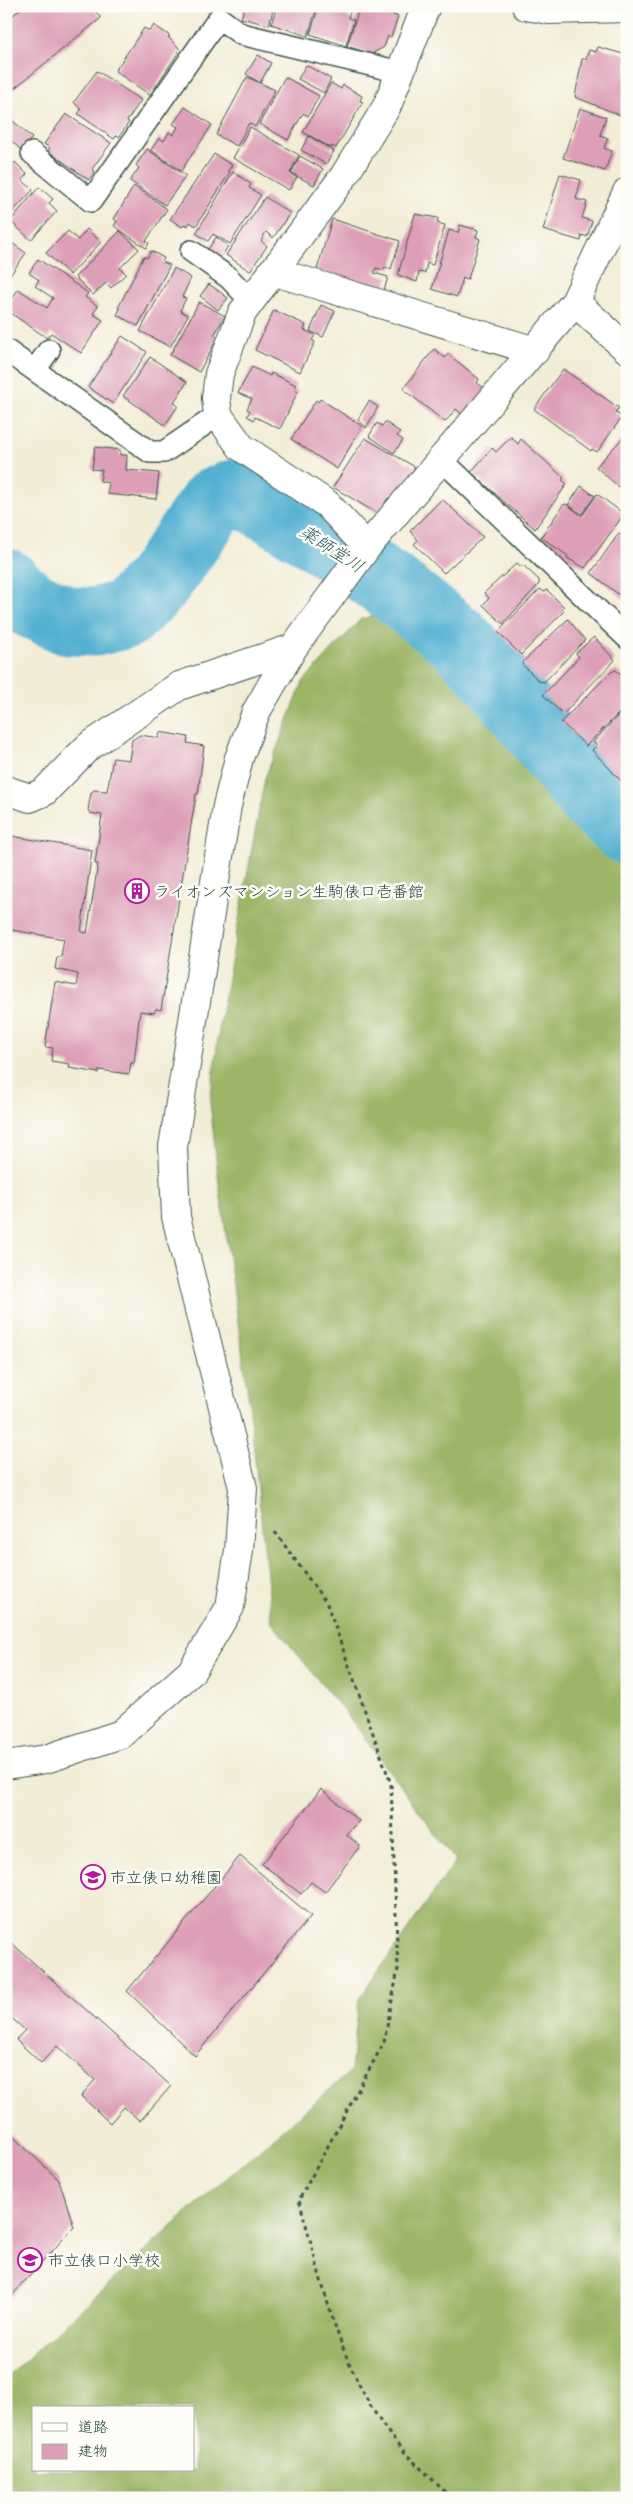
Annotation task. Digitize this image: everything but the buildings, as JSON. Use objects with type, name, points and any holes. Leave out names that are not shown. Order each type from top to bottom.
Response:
[{"type":"street","points":[[367,547],[327,504],[241,448],[218,415],[216,398],[219,374],[242,313],[344,176],[387,106],[426,6]]},
{"type":"street","points":[[526,6],[549,10],[627,8]]},
{"type":"street","points":[[6,1765],[46,1759],[122,1734],[191,1672],[230,1607],[240,1550],[243,1488],[176,1217],[173,1147],[227,806],[239,758],[256,712],[293,648],[367,547],[575,302],[627,192]]},
{"type":"street","points":[[272,271],[535,351]]},
{"type":"street","points":[[575,302],[627,349]]},
{"type":"street","points":[[6,790],[30,798],[44,792],[88,747],[179,686],[293,648]]},
{"type":"lane","points":[[32,153],[91,201],[219,18],[241,34],[400,72]]},
{"type":"lane","points":[[191,251],[228,278],[251,301]]},
{"type":"lane","points":[[6,350],[150,452],[164,452],[218,415]]},
{"type":"lane","points":[[36,370],[49,350]]},
{"type":"lane","points":[[442,460],[627,638]]},
{"type":"path","points":[[243,1488],[327,1604],[391,1784],[398,1969],[384,2042],[299,2200],[339,2339],[356,2381],[395,2441],[451,2498]]},
{"type":"green space","points":[[437,600],[469,615],[517,688],[624,795],[627,794],[627,2498],[6,2498],[6,2378],[198,2203],[351,2071],[359,1999],[456,1861],[349,1717],[272,1623],[249,1402],[218,1176],[210,1103],[220,1022],[265,778],[303,682],[361,619]]},
{"type":"waterway","name":"薬師堂川","points":[[6,583],[29,603],[68,621],[95,622],[126,614],[156,585],[214,502],[233,494],[254,499],[321,539],[393,588],[458,639],[501,684],[587,794],[627,830]]},
{"type":"place","name":"ライオンズマンション生駒俵口壱番館","points":[[137,891]]},
{"type":"place","name":"市立俵口幼稚園","points":[[93,1877]]},
{"type":"place","name":"市立俵口小学校","points":[[30,2260]]}]
